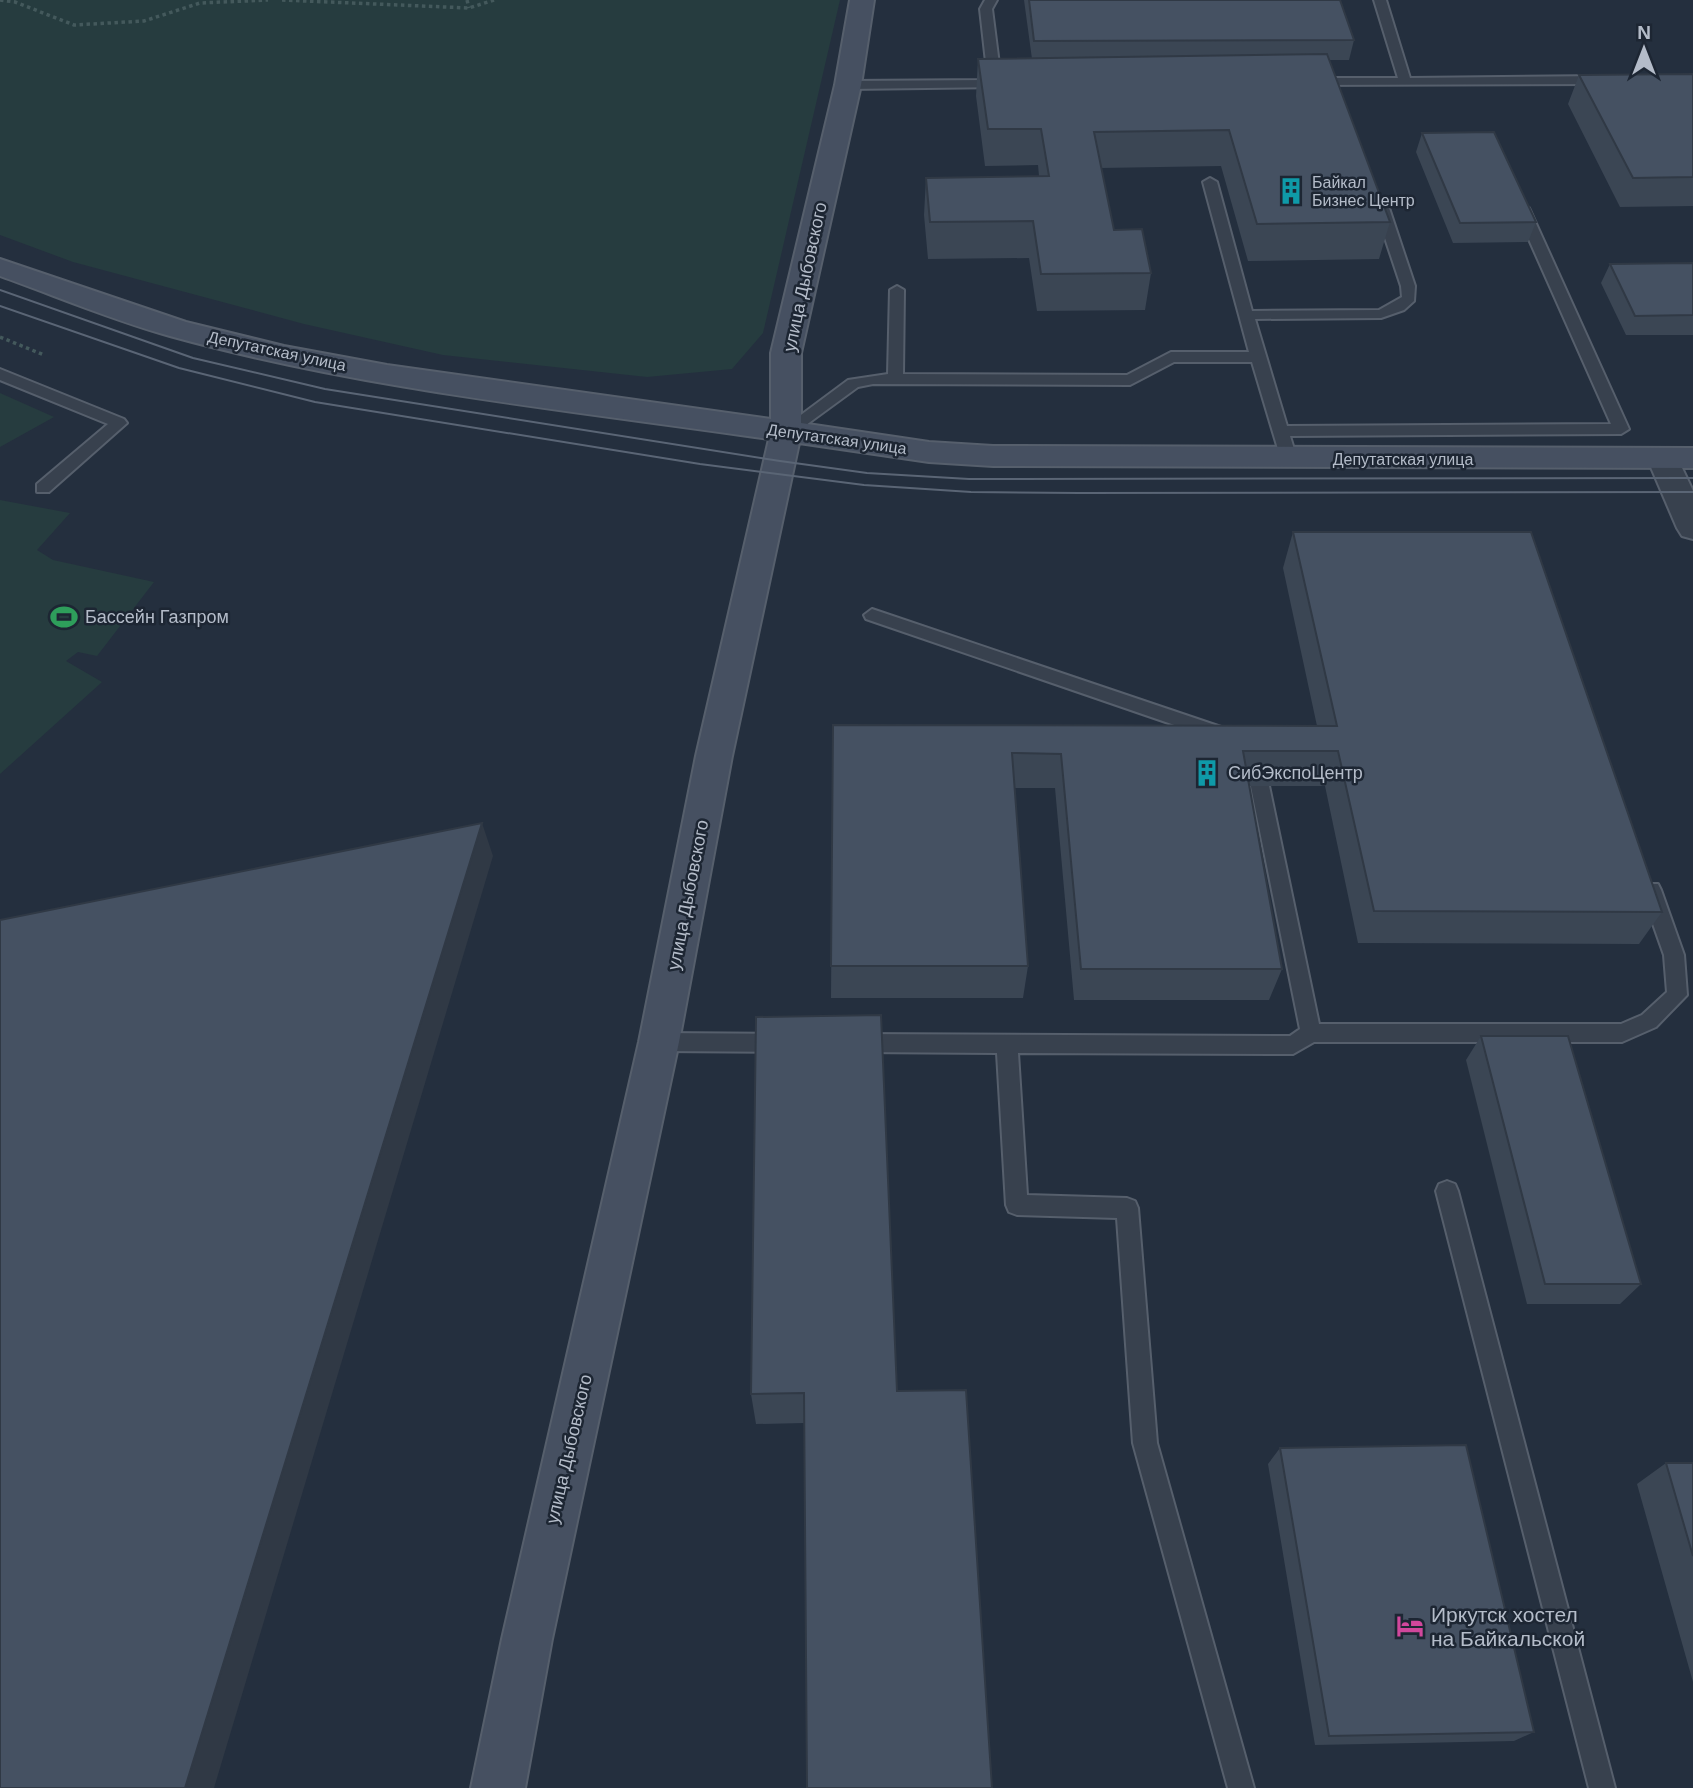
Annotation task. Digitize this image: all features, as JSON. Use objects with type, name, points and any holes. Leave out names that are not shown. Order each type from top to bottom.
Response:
[{"type":"main road","name":"улица Дыбовского","points":[[498,1788],[527,1639],[659,1042],[714,756],[786,432],[786,353],[848,85],[862,0]]},
{"type":"main road","name":"Депутатская улица","points":[[0,267],[177,329],[284,355],[387,374],[929,452],[993,456],[1285,445],[1678,458]]},
{"type":"street","points":[[1678,458],[1693,528]]},
{"type":"lane","points":[[848,85],[1002,84],[986,9],[991,0]]},
{"type":"lane","points":[[1380,0],[1405,81]]},
{"type":"lane","points":[[1296,82],[1611,79]]},
{"type":"lane","points":[[1210,183],[1285,445],[1621,429],[1513,190]]},
{"type":"lane","points":[[1247,315],[1381,314],[1399,307],[1409,298],[1375,187]]},
{"type":"lane","points":[[895,380],[897,290]]},
{"type":"lane","points":[[786,432],[853,383],[873,379],[1130,380],[1171,357],[1258,356]]},
{"type":"lane","points":[[0,374],[119,423],[43,488]]},
{"type":"lane","points":[[872,615],[1245,742],[1311,1033]]},
{"type":"lane","points":[[840,1043],[1293,1045],[1311,1033],[1622,1033],[1649,1021],[1677,995],[1674,955],[1643,866]]},
{"type":"lane","points":[[659,1042],[799,1043]]},
{"type":"lane","points":[[1007,1044],[1017,1206],[1127,1208],[1145,1443],[1241,1788]]},
{"type":"lane","points":[[1447,1191],[1602,1788]]},
{"type":"path","points":[[0,1],[15,2],[75,24],[144,21],[200,3],[268,0]]},
{"type":"path","points":[[282,0],[469,8],[495,0]]},
{"type":"path","points":[[467,0],[469,8]]},
{"type":"path","points":[[0,337],[44,355]]},
{"type":"green space","points":[[0,0],[840,0],[763,333],[732,369],[647,377],[443,355],[304,324],[73,262],[0,235]]},
{"type":"green space","points":[[0,393],[54,417],[0,447]]},
{"type":"green space","name":"Бассейн Газпром","points":[[0,500],[70,513],[37,550],[53,560],[154,582],[97,656],[78,652],[66,661],[102,682],[0,774]]},
{"type":"building","points":[[1029,0],[1340,0],[1354,40],[1034,41]]},
{"type":"building","points":[[1327,54],[1390,222],[1257,224],[1229,130],[1094,132],[1114,230],[1142,229],[1151,273],[1041,274],[1033,221],[930,222],[926,178],[1049,176],[1041,129],[988,129],[978,59]]},
{"type":"building","points":[[1693,74],[1693,177],[1633,178],[1579,75]]},
{"type":"building","points":[[1494,132],[1536,222],[1460,223],[1422,133]]},
{"type":"building","points":[[1693,263],[1693,315],[1635,316],[1610,264]]},
{"type":"building","name":"СибЭкспоЦентр","points":[[1293,532],[1531,532],[1662,912],[1374,911],[1338,751],[1243,751],[1282,969],[1081,969],[1061,754],[1012,753],[1028,966],[831,966],[833,725],[1337,726]]},
{"type":"building","points":[[482,823],[185,1788],[0,1788],[0,920]]},
{"type":"building","points":[[881,1015],[897,1391],[966,1390],[992,1788],[807,1788],[804,1393],[751,1394],[756,1017]]},
{"type":"building","points":[[1481,1036],[1568,1036],[1641,1284],[1545,1284]]},
{"type":"building","points":[[1466,1445],[1534,1732],[1329,1736],[1280,1448]]},
{"type":"building","points":[[1666,1463],[1693,1463],[1693,1556]]},
{"type":"tram line","points":[[0,290],[193,358],[325,389],[867,473],[969,479],[1693,478]]},
{"type":"tram line","points":[[0,306],[179,368],[315,402],[700,464],[864,485],[971,492],[1079,493],[1693,492]]},
{"type":"place","name":"Байкал Бизнес Центр","points":[[1291,191]]},
{"type":"place","name":"Бассейн Газпром","points":[[64,617]]},
{"type":"place","name":"СибЭкспоЦентр","points":[[1207,773]]},
{"type":"place","name":"Иркутск хостел на Байкальской","points":[[1410,1626]]}]
